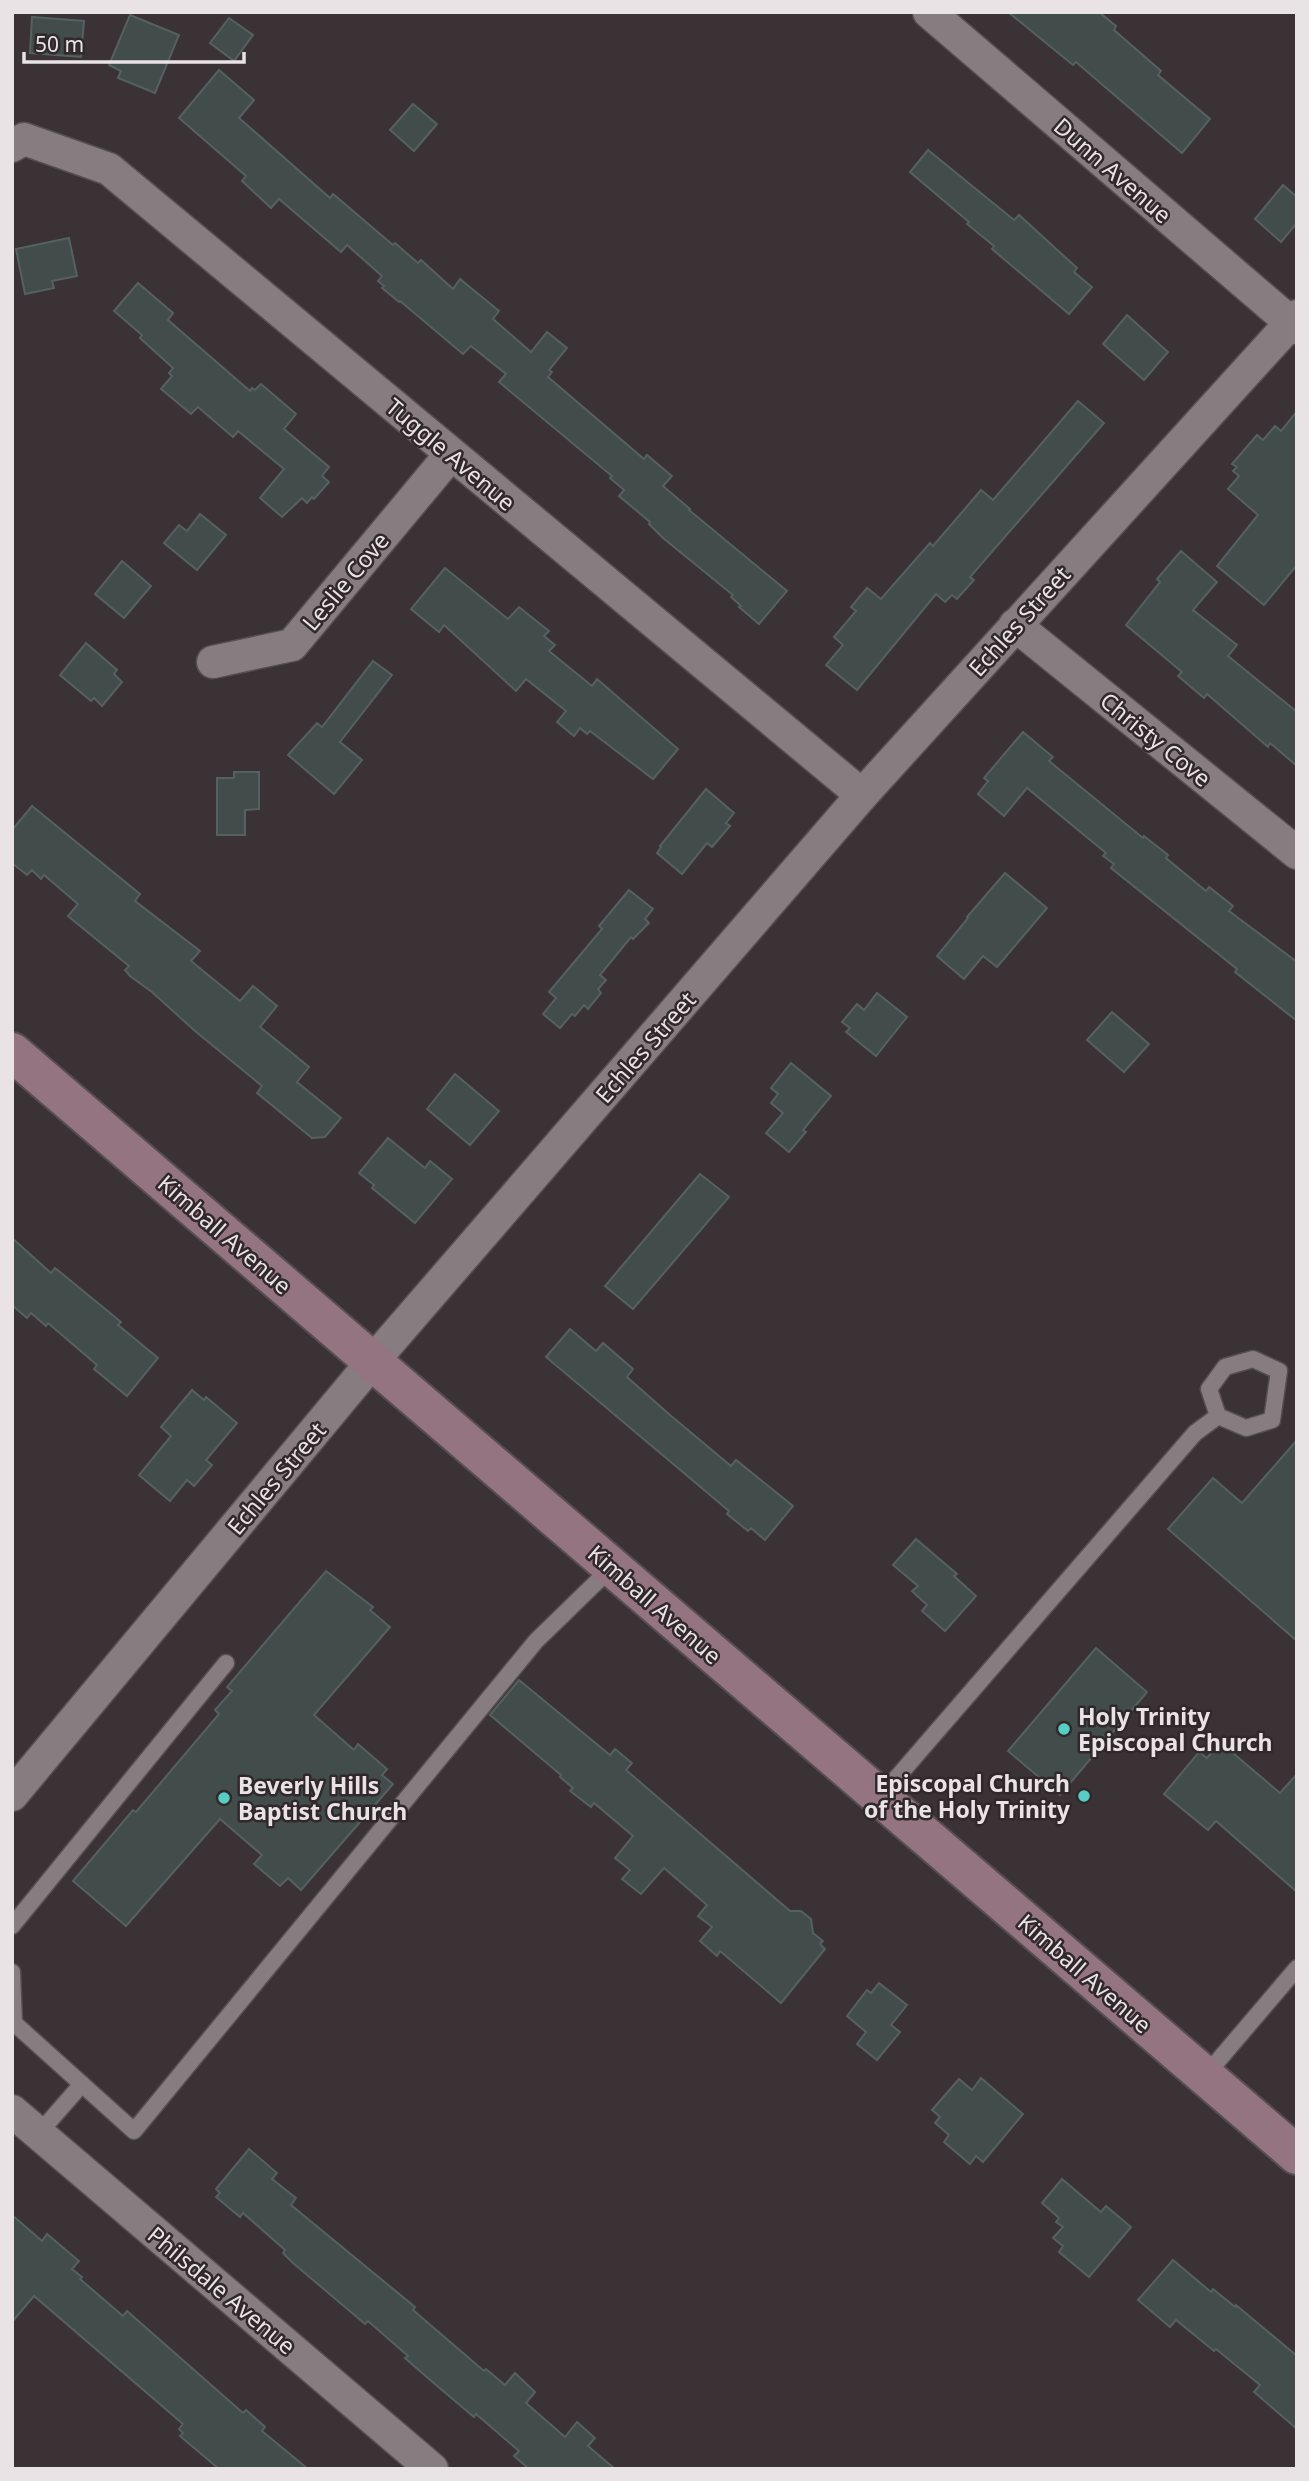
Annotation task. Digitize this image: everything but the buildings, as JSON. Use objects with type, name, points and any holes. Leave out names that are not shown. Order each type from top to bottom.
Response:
[{"type":"main road","name":"Kimball Avenue","points":[[12,1052],[1297,2155]]},
{"type":"street","name":"Dunn Avenue","points":[[929,12],[1295,322]]},
{"type":"street","name":"Tuggle Avenue","points":[[18,142],[109,169],[862,795]]},
{"type":"street","name":"Echles Street","points":[[12,1795],[373,1361],[862,795],[1295,322]]},
{"type":"street","name":"Leslie Cove","points":[[213,662],[292,645],[451,454]]},
{"type":"street","name":"Christy Cove","points":[[1015,625],[1297,853]]},
{"type":"street","name":"Philsdale Avenue","points":[[12,2111],[432,2469]]},
{"type":"lane","points":[[1253,1359],[1279,1371],[1272,1420],[1246,1428],[1218,1416],[1209,1389],[1225,1367],[1253,1359]]},
{"type":"lane","points":[[880,1797],[1195,1433],[1218,1416]]},
{"type":"lane","points":[[12,1972],[14,2023],[134,2131],[536,1641],[612,1566]]},
{"type":"lane","points":[[12,1926],[226,1663]]},
{"type":"lane","points":[[1205,2076],[1297,1968]]},
{"type":"lane","points":[[38,2133],[82,2084]]},
{"type":"place","name":"Holy Trinity Episcopal Church","points":[[1064,1729]]},
{"type":"place","name":"Episcopal Church of the Holy Trinity","points":[[1084,1796]]},
{"type":"place","name":"Beverly Hills Baptist Church","points":[[224,1798]]}]
